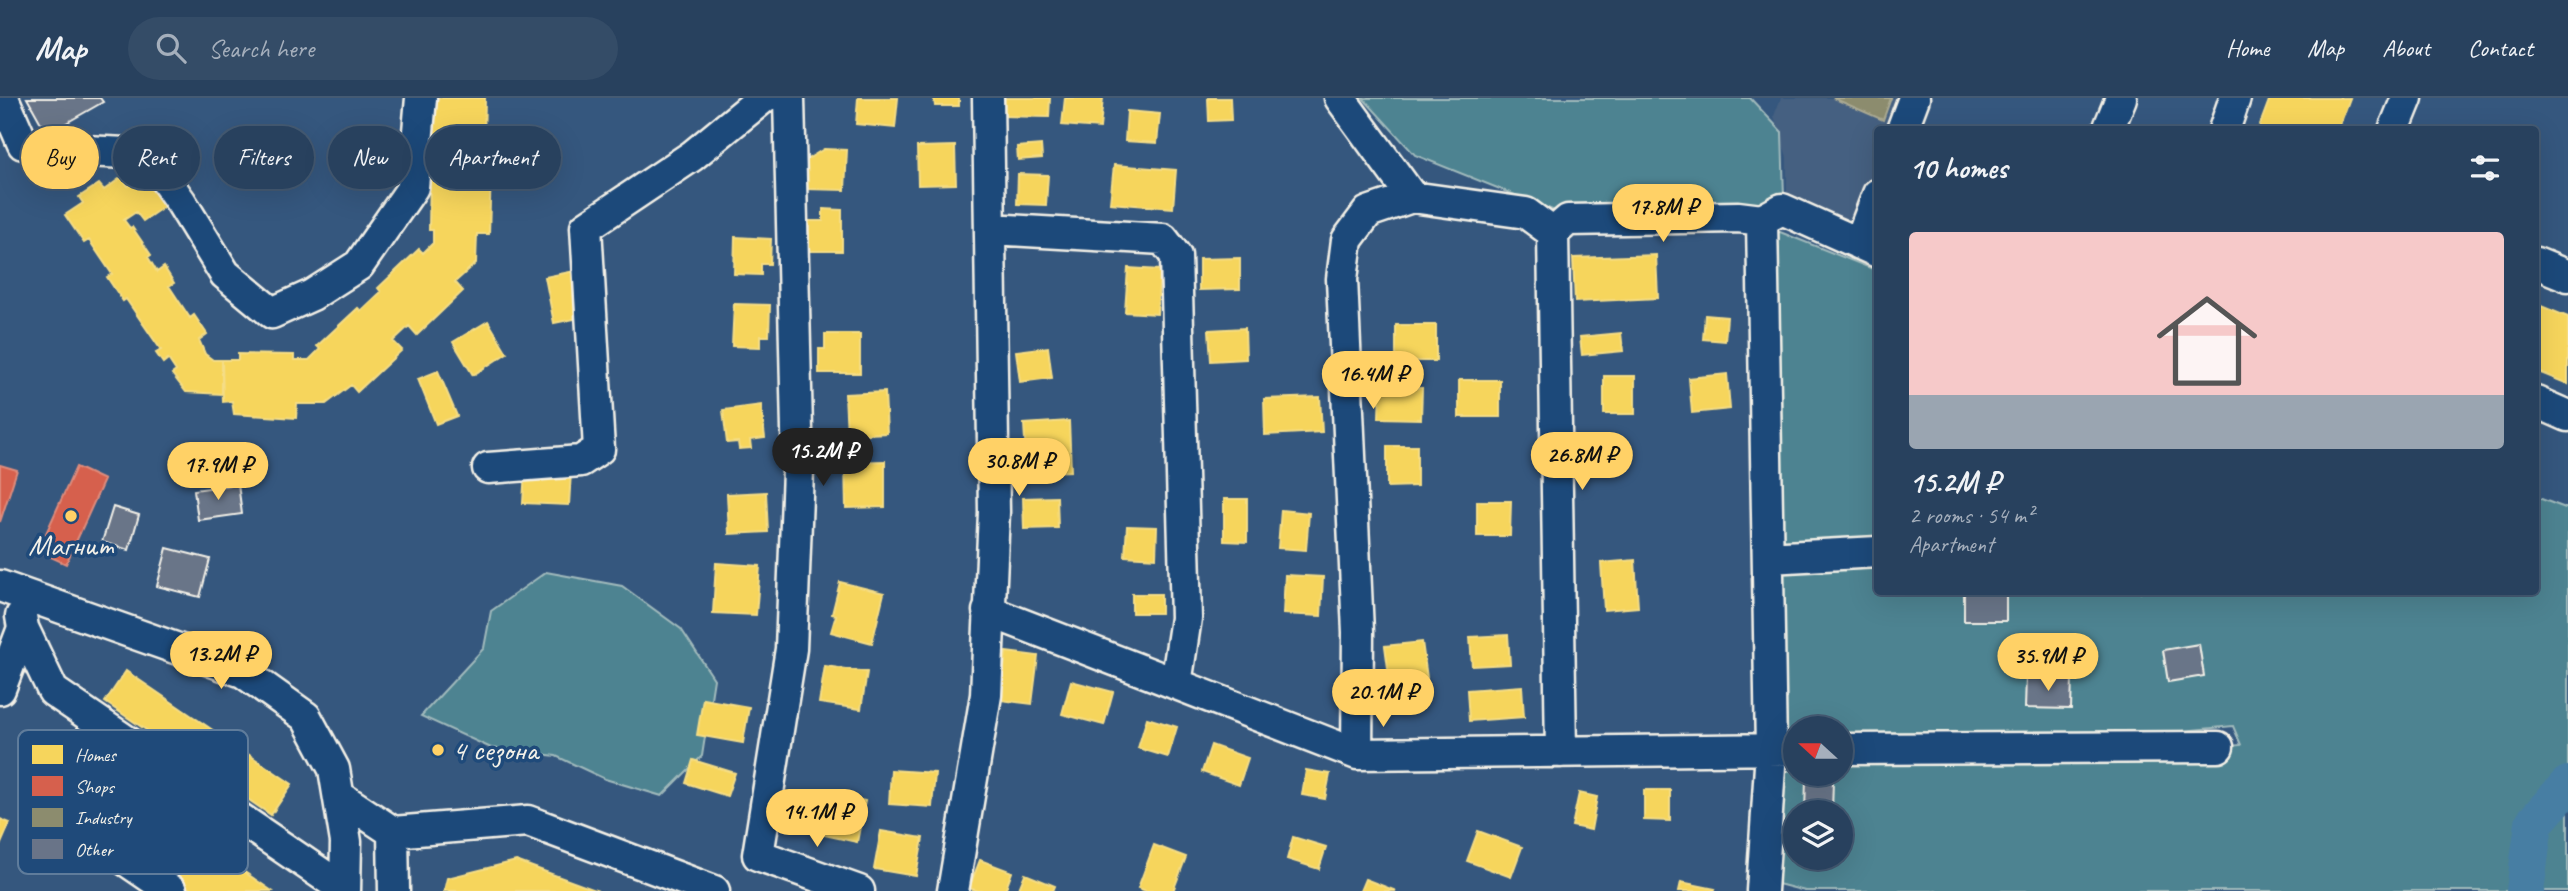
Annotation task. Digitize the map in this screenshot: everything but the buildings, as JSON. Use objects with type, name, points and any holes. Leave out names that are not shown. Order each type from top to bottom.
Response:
[{"type":"street","points":[[3,98],[23,144],[64,150],[147,154],[181,202],[225,274],[272,313],[312,295],[359,265],[367,254],[413,187],[421,98]]},
{"type":"street","points":[[488,468],[581,461],[599,449],[586,227],[692,156],[763,98]]},
{"type":"street","points":[[789,98],[798,457],[791,649],[758,855],[859,891]]},
{"type":"street","points":[[953,891],[986,695],[994,512],[988,98]]},
{"type":"street","points":[[1340,98],[1412,197]]},
{"type":"street","points":[[1904,126],[1914,98]]},
{"type":"street","points":[[2110,126],[2121,98]]},
{"type":"street","points":[[2225,126],[2235,98]]},
{"type":"street","points":[[2396,126],[2407,98]]},
{"type":"street","points":[[1357,754],[1358,632],[1342,278],[1346,240],[1368,212],[1412,197],[1526,213],[1553,233]]},
{"type":"street","points":[[1561,752],[1553,233],[1568,220],[1738,217],[1762,220],[1782,209],[1868,248],[1874,216]]},
{"type":"street","points":[[1762,220],[1768,558],[1783,737]]},
{"type":"street","points":[[990,229],[1163,239],[1176,256],[1186,618],[1177,684]]},
{"type":"street","points":[[2539,264],[2568,276]]},
{"type":"street","points":[[2539,403],[2568,416]]},
{"type":"street","points":[[1768,558],[1874,552]]},
{"type":"street","points":[[8,588],[52,691],[109,730]]},
{"type":"street","points":[[8,588],[243,672],[306,718],[334,769],[346,842],[345,890]]},
{"type":"street","points":[[988,611],[1357,754],[1783,749]]},
{"type":"street","points":[[0,689],[23,628]]},
{"type":"street","points":[[1853,749],[2218,747]]},
{"type":"street","points":[[1762,891],[1783,755]]},
{"type":"street","points":[[338,796],[393,832],[528,821],[714,891]]},
{"type":"street","points":[[248,824],[345,890]]},
{"type":"street","points":[[393,832],[394,891]]},
{"type":"street","points":[[146,874],[171,891]]},
{"type":"shaded area","points":[[1781,98],[1899,98],[1887,126],[1874,126],[1874,239],[1787,202],[1787,157],[1774,116]]},
{"type":"green space","points":[[1363,98],[1750,98],[1782,132],[1784,198],[1746,213],[1648,199],[1565,215],[1415,155]]},
{"type":"green space","points":[[1775,230],[1874,269],[1874,595],[2539,595],[2539,498],[2568,509],[2568,891],[1805,891],[1778,884],[1779,772],[1783,772],[1783,786],[1853,786],[1853,764],[1857,763],[2100,758],[2241,745],[2233,726],[2110,738],[1853,748],[1853,716],[1783,716],[1783,752],[1780,752]]},
{"type":"green space","points":[[546,572],[622,586],[681,629],[714,679],[702,756],[662,796],[605,779],[556,756],[491,748],[421,716],[484,648],[491,611]]},
{"type":"waterway","points":[[2525,891],[2534,823],[2568,785]]},
{"type":"place","name":"Магнит","points":[[71,516]]},
{"type":"place","name":"4 сезона","points":[[438,750]]}]
